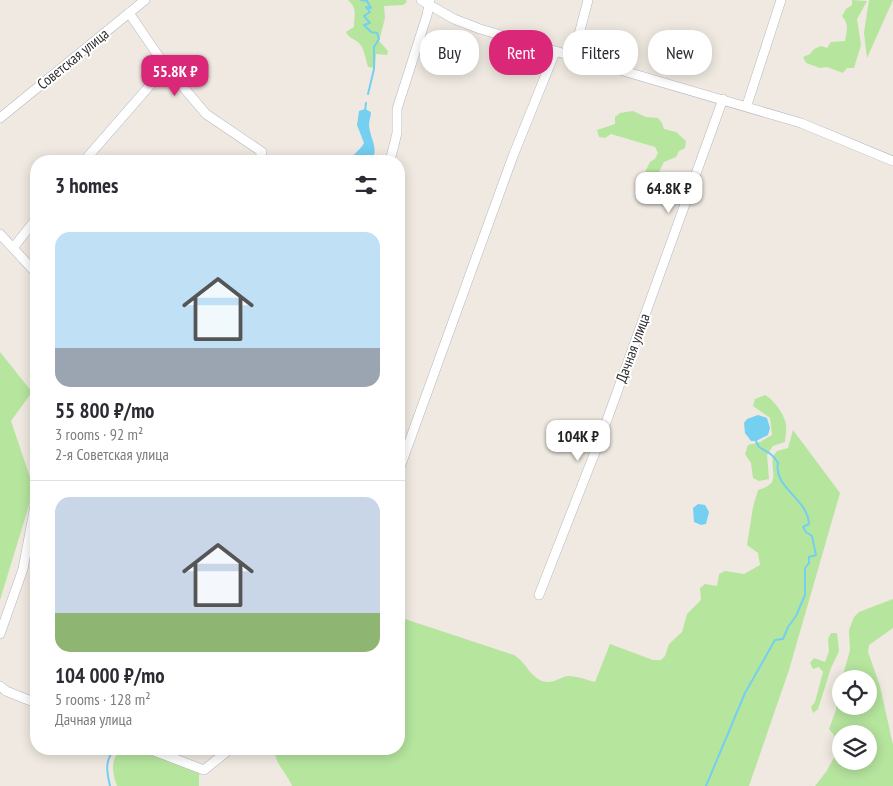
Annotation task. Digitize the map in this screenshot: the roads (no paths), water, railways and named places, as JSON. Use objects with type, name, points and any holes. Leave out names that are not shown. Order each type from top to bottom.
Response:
[{"type":"street","name":"Советская улица","points":[[0,118],[145,0]]},
{"type":"street","points":[[580,30],[588,0]]},
{"type":"street","points":[[746,105],[781,0]]},
{"type":"street","points":[[392,155],[397,133],[397,109],[426,2],[454,19],[480,29],[563,54]]},
{"type":"street","points":[[129,14],[166,67],[206,114],[262,152],[261,155]]},
{"type":"street","points":[[405,453],[513,156],[555,52]]},
{"type":"street","points":[[89,155],[166,67]]},
{"type":"street","points":[[638,75],[723,98],[815,128],[893,162]]},
{"type":"street","name":"Дачная улица","points":[[539,595],[602,434],[723,98]]},
{"type":"street","points":[[13,248],[30,227]]},
{"type":"street","points":[[0,234],[30,266]]},
{"type":"street","points":[[0,634],[23,569],[30,532]]},
{"type":"street","points":[[0,686],[30,700]]},
{"type":"street","points":[[165,755],[204,770],[223,755]]},
{"type":"water","points":[[365,109],[371,112],[369,125],[374,155],[354,155],[364,143],[357,125],[359,111]]},
{"type":"water","points":[[758,415],[767,418],[770,428],[768,435],[756,441],[751,441],[745,433],[744,423],[747,419]]},
{"type":"water","points":[[698,504],[705,505],[709,512],[706,524],[701,525],[694,522],[693,508]]},
{"type":"waterway","points":[[361,0],[367,1],[371,8],[366,7],[370,12],[364,16],[370,23],[364,25],[371,32],[377,33],[379,39],[374,47],[374,69],[368,94]]},
{"type":"waterway","points":[[365,111],[366,103]]},
{"type":"waterway","points":[[706,786],[745,693],[775,640],[783,639],[788,627],[796,616],[805,595],[805,568],[809,563],[809,557],[816,555],[812,536],[803,527],[809,524],[803,507],[785,486],[778,471],[776,460],[759,447],[756,441]]},
{"type":"waterway","points":[[110,786],[107,771],[111,755]]}]
